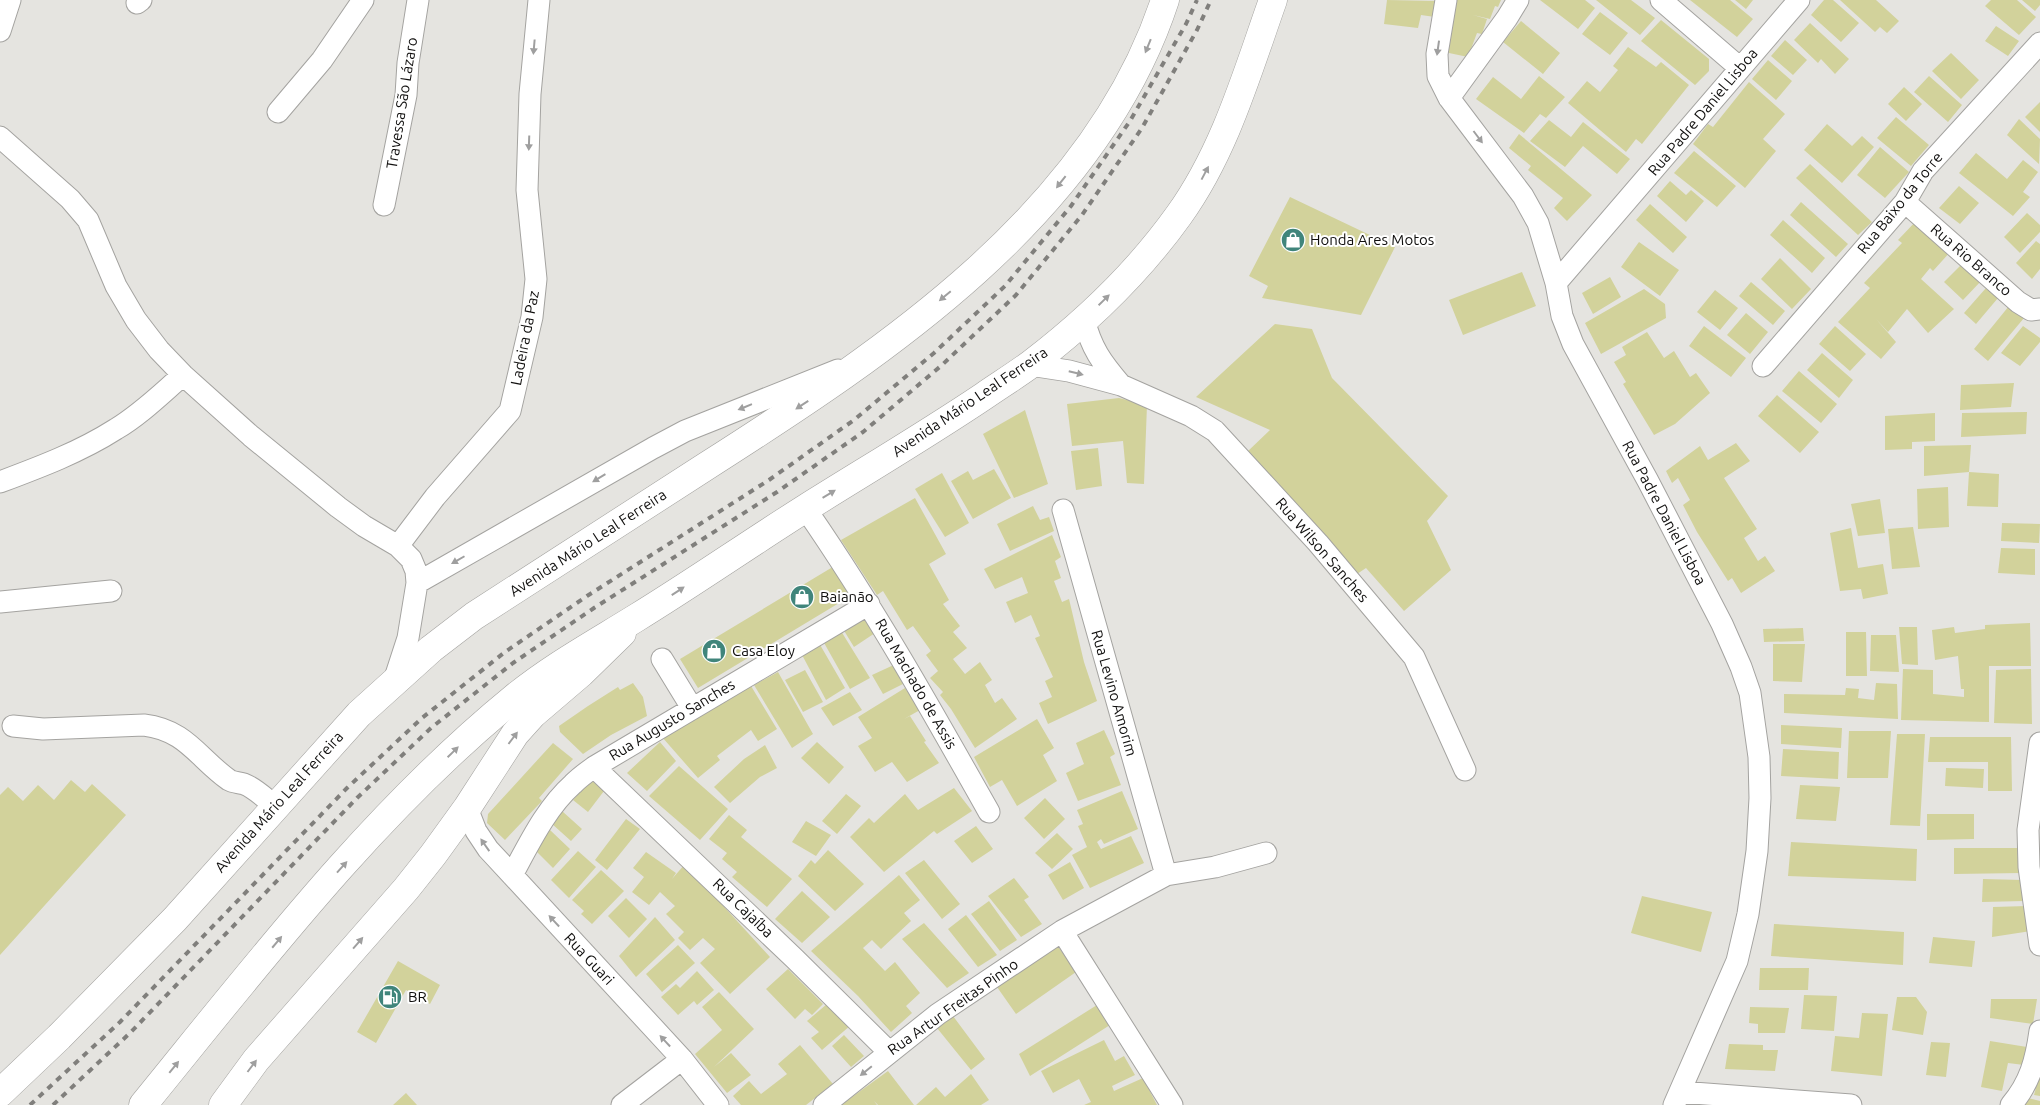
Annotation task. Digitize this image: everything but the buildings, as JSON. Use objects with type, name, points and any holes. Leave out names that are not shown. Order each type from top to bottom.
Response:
[{"type":"main road","name":"Avenida Mário Leal Ferreira","points":[[143,1105],[310,903],[412,793],[468,738],[515,697],[556,666],[637,618],[805,508],[923,436],[1030,365],[1084,319],[1128,276],[1180,213],[1200,182],[1217,149],[1273,0]]},
{"type":"main road","name":"Avenida Mário Leal Ferreira","points":[[0,1093],[60,1038],[175,919],[346,727],[431,649],[474,616],[806,402],[871,356],[980,266],[1054,190],[1082,155],[1118,101],[1144,55],[1161,6]]},
{"type":"main road","name":"Avenida Mário Leal Ferreira","points":[[222,1105],[256,1060],[406,889],[468,808],[509,742],[532,714],[581,673],[637,618]]},
{"type":"street","points":[[0,31],[10,0]]},
{"type":"street","points":[[278,112],[322,60],[363,0]]},
{"type":"street","name":"Travessa São Lázaro","points":[[384,205],[406,95],[408,63],[418,0]]},
{"type":"street","name":"Ladeira da Paz","points":[[398,546],[435,497],[510,411],[532,317],[536,279],[527,190],[530,94],[539,0]]},
{"type":"street","points":[[1446,0],[1437,54],[1438,76],[1449,98],[1523,196],[1538,223],[1556,284]]},
{"type":"street","points":[[1449,98],[1518,0]]},
{"type":"street","points":[[1661,0],[1740,68]]},
{"type":"street","name":"Rua Padre Daniel Lisboa","points":[[1677,1099],[1737,961],[1748,914],[1757,851],[1760,798],[1759,757],[1755,719],[1750,693],[1741,667],[1722,624],[1648,481],[1573,344],[1562,316],[1556,284],[1799,0]]},
{"type":"street","name":"Rua Baixo da Torre","points":[[1763,366],[1904,202],[1923,171],[2040,43]]},
{"type":"street","points":[[0,137],[70,199],[88,220],[116,286],[136,320],[158,350],[182,375],[251,436],[338,506],[364,526],[398,546],[411,559],[418,583],[408,638],[394,681]]},
{"type":"street","name":"Rua Rio Branco","points":[[1904,202],[2018,302],[2031,310],[2040,309]]},
{"type":"street","name":"Rua Wilson Sanches","points":[[1084,319],[1094,350],[1102,364],[1121,385]]},
{"type":"street","points":[[418,583],[607,473],[677,435],[871,356]]},
{"type":"street","name":"Rua Wilson Sanches","points":[[1030,365],[1069,371],[1121,385],[1191,416],[1215,431],[1318,543],[1414,657],[1464,770]]},
{"type":"street","points":[[0,482],[41,467],[83,448],[117,429],[145,409],[182,375]]},
{"type":"street","name":"Rua Machado de Assis","points":[[805,508],[869,604],[918,685],[989,812]]},
{"type":"street","name":"Rua Levino Amorim","points":[[1063,510],[1166,875]]},
{"type":"street","points":[[0,602],[111,591]]},
{"type":"street","name":"Rua Augusto Sanches","points":[[512,875],[529,844],[557,801],[572,784],[594,767],[869,604]]},
{"type":"street","points":[[662,658],[692,708]]},
{"type":"street","points":[[13,726],[43,729],[144,725],[159,727],[173,733],[231,782],[244,784],[276,806]]},
{"type":"street","points":[[2040,743],[2028,830],[2029,867],[2040,945]]},
{"type":"street","name":"Rua Cajaíba","points":[[594,767],[795,959],[889,1052]]},
{"type":"street","name":"Rua Guari","points":[[468,808],[476,831],[488,849],[682,1059],[718,1105]]},
{"type":"street","points":[[1172,1105],[1062,931],[1166,875],[1214,867],[1266,853]]},
{"type":"street","name":"Rua Artur Freitas Pinho","points":[[824,1105],[938,1014],[1062,931]]},
{"type":"street","points":[[2011,1105],[2023,1091],[2031,1073],[2040,1031]]},
{"type":"street","points":[[622,1105],[682,1059]]},
{"type":"street","points":[[1677,1099],[1851,1105]]},
{"type":"railway","points":[[30,1105],[120,1022],[347,788],[422,718],[505,652],[587,596],[769,480],[854,420],[934,353],[1005,286],[1071,206],[1130,121],[1186,24],[1197,0]]},
{"type":"railway","points":[[53,1105],[130,1033],[357,798],[431,728],[513,663],[594,608],[777,492],[863,432],[942,365],[1016,295],[1082,215],[1142,128],[1197,30],[1211,0]]},
{"type":"place","name":"Honda Ares Motos","points":[[1293,240]]},
{"type":"place","name":"Baianão","points":[[802,597]]},
{"type":"place","name":"Casa Eloy","points":[[714,651]]},
{"type":"place","name":"BR","points":[[390,997]]}]
